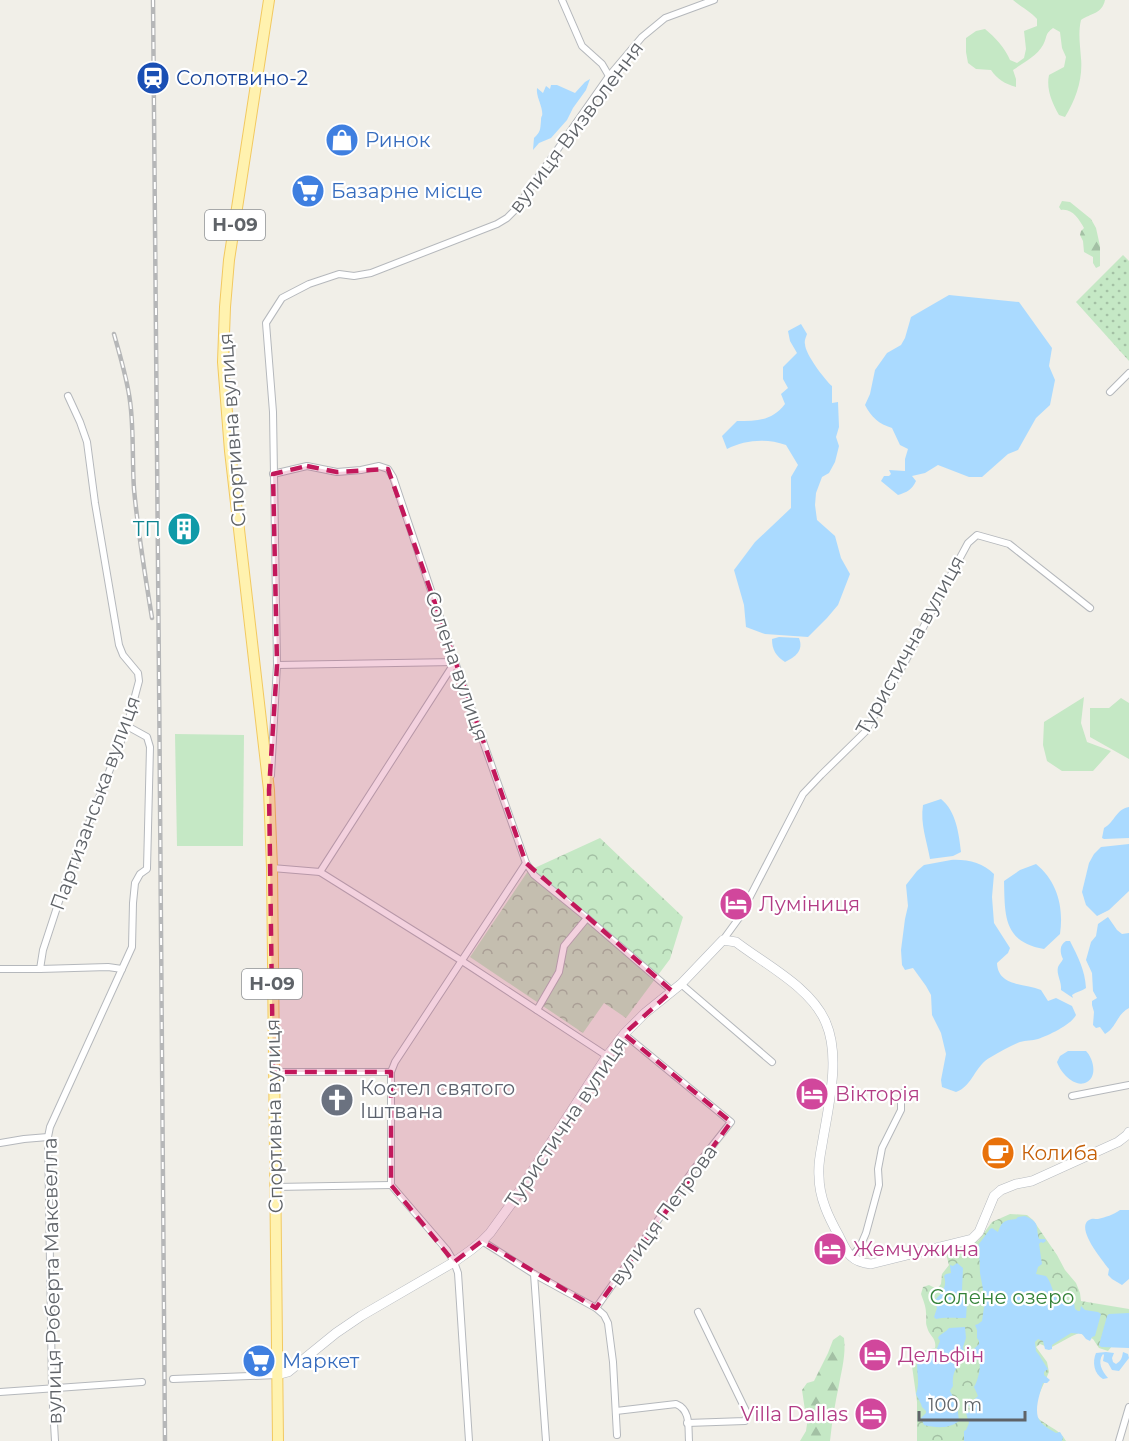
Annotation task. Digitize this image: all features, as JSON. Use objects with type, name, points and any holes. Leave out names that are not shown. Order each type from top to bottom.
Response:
[{"type":"main road","name":"Спортивна вулиця","points":[[270,0],[229,260],[224,362],[230,451],[269,790],[272,868],[278,1441]]},
{"type":"street","points":[[562,0],[582,46],[602,64],[609,76]]},
{"type":"street","name":"вулиця Визволення","points":[[273,313],[282,298],[309,284],[339,273],[354,276],[370,273],[497,224],[507,218],[515,210],[609,76],[642,37],[665,18],[714,0]]},
{"type":"street","name":"Спортивна вулиця","points":[[269,790],[273,756],[277,664],[273,412],[266,323],[273,313]]},
{"type":"street","points":[[1110,392],[1129,373]]},
{"type":"street","name":"Партизанська вулиця","points":[[40,969],[43,950],[63,889],[127,726],[139,681],[138,673],[123,655],[119,645],[87,442],[68,396]]},
{"type":"street","name":"Солена вулиця","points":[[273,474],[307,466],[337,472],[379,466],[388,469],[393,477],[526,863]]},
{"type":"street","name":"Туристична вулиця","points":[[277,1375],[288,1372],[361,1316],[454,1262],[490,1233],[607,1056],[624,1034],[645,1012],[681,984],[723,940],[739,918],[803,794],[866,732],[968,543],[977,535],[1009,544],[1090,608]]},
{"type":"street","points":[[277,664],[455,662]]},
{"type":"street","points":[[320,872],[455,662]]},
{"type":"street","name":"вулиця Роберта Максвелла","points":[[55,1441],[51,1388],[48,1137],[50,1127],[132,947],[135,884],[140,874],[147,869],[150,747],[147,737],[127,726]]},
{"type":"street","points":[[469,1441],[458,1273],[447,1250],[391,1185],[391,1072],[395,1062],[526,863],[534,875],[672,991]]},
{"type":"street","points":[[272,868],[320,872],[607,1056]]},
{"type":"street","points":[[537,1010],[559,972],[564,946],[587,918]]},
{"type":"street","points":[[723,940],[736,942],[800,988],[815,1003],[826,1022],[832,1039],[832,1083],[819,1164],[819,1178],[822,1198],[829,1217],[851,1257],[859,1263],[871,1264],[972,1239],[979,1232],[994,1196],[1001,1190],[1032,1181],[1118,1142],[1129,1132]]},
{"type":"street","points":[[0,969],[122,969]]},
{"type":"street","points":[[681,984],[772,1062]]},
{"type":"street","name":"вулиця Петрова","points":[[596,1308],[731,1122],[624,1034]]},
{"type":"street","points":[[273,1072],[391,1072]]},
{"type":"street","points":[[1072,1095],[1129,1085]]},
{"type":"street","points":[[851,1257],[860,1247],[866,1233],[879,1185],[878,1168],[882,1148],[902,1110],[901,1093]]},
{"type":"street","points":[[0,1143],[48,1137]]},
{"type":"street","points":[[275,1187],[391,1185]]},
{"type":"street","points":[[482,1240],[604,1315],[608,1323],[618,1435]]},
{"type":"street","points":[[534,1274],[546,1441]]},
{"type":"street","points":[[687,1423],[745,1421],[747,1413],[698,1312]]},
{"type":"street","points":[[173,1378],[277,1375]]},
{"type":"street","points":[[0,1392],[142,1382]]},
{"type":"street","points":[[616,1411],[676,1404],[683,1407],[687,1413],[689,1441]]},
{"type":"street","points":[[1119,1441],[1129,1407]]},
{"type":"highlighted area","points":[[307,466],[337,472],[388,469],[526,863],[672,991],[624,1034],[731,1122],[596,1308],[482,1241],[454,1262],[391,1185],[391,1072],[273,1072],[269,790],[277,665],[273,474]]},
{"type":"green space","points":[[1013,0],[1105,0],[1099,11],[1081,20],[1080,81],[1065,117],[1059,115],[1049,91],[1049,75],[1064,67],[1066,57],[1060,32],[1053,28],[1047,34],[1037,53],[1013,70],[1016,87],[1002,81],[991,70],[976,69],[968,63],[966,38],[976,31],[985,29],[999,43],[1010,60],[1017,63],[1024,58],[1026,49],[1024,31],[1037,26],[1037,19]]},
{"type":"green space","points":[[1062,201],[1070,202],[1091,219],[1096,228],[1100,246],[1100,266],[1096,268],[1093,257],[1084,252],[1080,235],[1084,228],[1072,212],[1061,210],[1059,207]]},
{"type":"green space","points":[[1123,255],[1129,261],[1129,361],[1076,302]]},
{"type":"green space","points":[[1084,697],[1081,723],[1087,742],[1111,751],[1093,771],[1062,771],[1047,761],[1043,745],[1044,722]]},
{"type":"green space","points":[[1121,698],[1129,703],[1129,759],[1090,737],[1090,708],[1109,708]]},
{"type":"green space","points":[[175,734],[244,735],[243,846],[177,846]]},
{"type":"green space","points":[[600,838],[683,917],[670,959],[626,1018],[604,1003],[583,1033],[470,957],[528,871]]},
{"type":"green space","name":"Солене озеро","points":[[1010,1214],[1027,1215],[1033,1220],[1076,1283],[1081,1301],[1129,1309],[1129,1330],[1123,1333],[1108,1351],[1099,1348],[1093,1339],[1079,1333],[1050,1348],[1040,1344],[1036,1347],[1047,1362],[1049,1372],[1036,1401],[1036,1416],[1060,1433],[1066,1441],[917,1441],[917,1402],[912,1354],[935,1348],[934,1339],[926,1325],[926,1308],[921,1294],[923,1287],[929,1285],[937,1289],[941,1284],[942,1274],[949,1265],[945,1250],[978,1241],[992,1222]]},
{"type":"green space","points":[[840,1335],[844,1338],[844,1356],[830,1441],[800,1441],[807,1424],[802,1390],[807,1383],[814,1381],[833,1340]]},
{"type":"water","points":[[590,79],[586,90],[567,120],[551,138],[539,143],[533,150],[534,138],[540,130],[542,115],[537,88],[543,93],[546,86],[550,89],[551,85],[557,85],[575,93]]},
{"type":"water","points":[[949,295],[1019,302],[1052,348],[1049,366],[1055,380],[1050,405],[1036,418],[1018,450],[1008,454],[982,477],[969,477],[938,465],[925,473],[912,476],[916,481],[913,487],[898,495],[881,481],[884,476],[891,474],[889,470],[905,471],[908,449],[900,445],[892,428],[876,419],[865,405],[875,370],[887,353],[901,345],[911,317]]},
{"type":"water","points":[[801,324],[807,334],[805,343],[808,354],[832,386],[832,403],[838,402],[839,427],[836,437],[839,446],[835,462],[829,473],[822,477],[816,493],[817,520],[835,536],[841,558],[850,574],[838,605],[808,637],[765,634],[746,627],[744,605],[734,570],[755,542],[791,508],[791,477],[798,465],[786,445],[771,441],[756,441],[727,449],[722,436],[737,421],[769,417],[785,404],[781,394],[788,388],[783,379],[783,367],[797,353],[790,341],[788,331]]},
{"type":"water","points":[[799,638],[798,653],[785,662],[777,655],[773,646],[772,639]]},
{"type":"water","points":[[941,799],[953,816],[958,830],[961,852],[953,856],[930,859],[923,826],[923,805]]},
{"type":"water","points":[[1129,807],[1129,838],[1102,838],[1104,828],[1121,810]]},
{"type":"water","points":[[1129,844],[1129,891],[1109,910],[1097,916],[1086,905],[1082,892],[1089,863],[1101,847]]},
{"type":"water","points":[[951,860],[974,862],[994,874],[992,897],[994,923],[1010,948],[997,963],[1002,976],[1013,983],[1041,990],[1048,1001],[1056,998],[1072,1006],[1076,1015],[1065,1026],[1054,1032],[1038,1039],[1020,1042],[991,1057],[981,1065],[962,1089],[956,1092],[942,1087],[941,1080],[946,1054],[941,1033],[932,1015],[931,995],[913,968],[905,970],[902,965],[901,950],[908,906],[906,885],[924,865]]},
{"type":"water","points":[[1036,864],[1054,886],[1061,914],[1060,934],[1044,949],[1021,940],[1009,925],[1006,916],[1004,881],[1020,870]]},
{"type":"water","points":[[1108,917],[1122,934],[1129,933],[1129,1008],[1105,1034],[1100,1027],[1096,1028],[1093,1025],[1092,1001],[1097,998],[1093,991],[1092,973],[1086,960],[1091,942],[1096,936],[1098,924]]},
{"type":"water","points":[[1066,941],[1070,941],[1083,969],[1086,988],[1072,995],[1073,998],[1061,990],[1058,972],[1063,959],[1061,947]]},
{"type":"water","points":[[1068,1051],[1086,1051],[1089,1054],[1093,1071],[1087,1082],[1082,1084],[1073,1081],[1061,1070],[1057,1062],[1060,1056]]},
{"type":"water","points":[[1120,1210],[1129,1210],[1129,1279],[1122,1285],[1108,1275],[1109,1269],[1096,1252],[1085,1230],[1089,1220],[1107,1217]]},
{"type":"water","points":[[1025,1216],[1037,1225],[1039,1239],[1046,1241],[1039,1244],[1042,1264],[1038,1267],[1036,1274],[1046,1276],[1055,1296],[1061,1303],[1074,1303],[1078,1311],[1081,1306],[1085,1310],[1101,1314],[1095,1336],[1090,1341],[1082,1334],[1071,1333],[1052,1345],[1052,1349],[1049,1350],[1045,1349],[1043,1341],[1038,1339],[1035,1342],[1036,1351],[1048,1369],[1044,1375],[1050,1380],[1043,1383],[1038,1402],[1038,1417],[1047,1428],[1056,1433],[1060,1432],[1063,1437],[1062,1441],[964,1441],[964,1431],[969,1423],[966,1413],[972,1410],[968,1405],[978,1396],[974,1387],[980,1362],[978,1354],[974,1358],[974,1355],[970,1353],[979,1344],[975,1325],[982,1321],[985,1300],[980,1273],[979,1244],[990,1229],[998,1232],[1004,1222]]},
{"type":"water","points":[[957,1263],[963,1268],[962,1290],[967,1303],[966,1318],[936,1319],[934,1317],[937,1308],[934,1301],[944,1287],[944,1276],[951,1273],[950,1265]]},
{"type":"water","points":[[1129,1313],[1129,1348],[1101,1347],[1099,1345],[1107,1316]]},
{"type":"water","points":[[965,1327],[966,1338],[963,1347],[965,1355],[955,1372],[950,1391],[957,1404],[959,1421],[942,1427],[924,1425],[921,1418],[926,1411],[916,1394],[918,1356],[919,1354],[925,1356],[936,1351],[940,1341],[939,1336],[949,1328]]},
{"type":"water","points":[[1123,1352],[1128,1354],[1129,1358],[1119,1371],[1112,1370],[1108,1363],[1103,1361],[1103,1354],[1100,1360],[1101,1366],[1108,1378],[1103,1379],[1096,1371],[1094,1360],[1096,1353],[1114,1353],[1112,1358],[1116,1364]]},
{"type":"railway","points":[[153,0],[165,1441]]},
{"type":"railway","points":[[114,334],[130,401],[133,478],[152,618]]},
{"type":"place","name":"Солотвино-2","points":[[153,78]]},
{"type":"place","name":"Ринок","points":[[342,140]]},
{"type":"place","name":"Базарне місце","points":[[308,191]]},
{"type":"place","name":"ТП","points":[[184,529]]},
{"type":"place","name":"Луміниця","points":[[736,904]]},
{"type":"place","name":"Вікторія","points":[[812,1094]]},
{"type":"place","name":"Костел святого Іштвана","points":[[337,1100]]},
{"type":"place","name":"Колиба","points":[[998,1153]]},
{"type":"place","name":"Жемчужина","points":[[830,1249]]},
{"type":"place","name":"Дельфін","points":[[875,1355]]},
{"type":"place","name":"Маркет","points":[[259,1361]]},
{"type":"place","name":"Villa Dallas","points":[[871,1414]]}]
